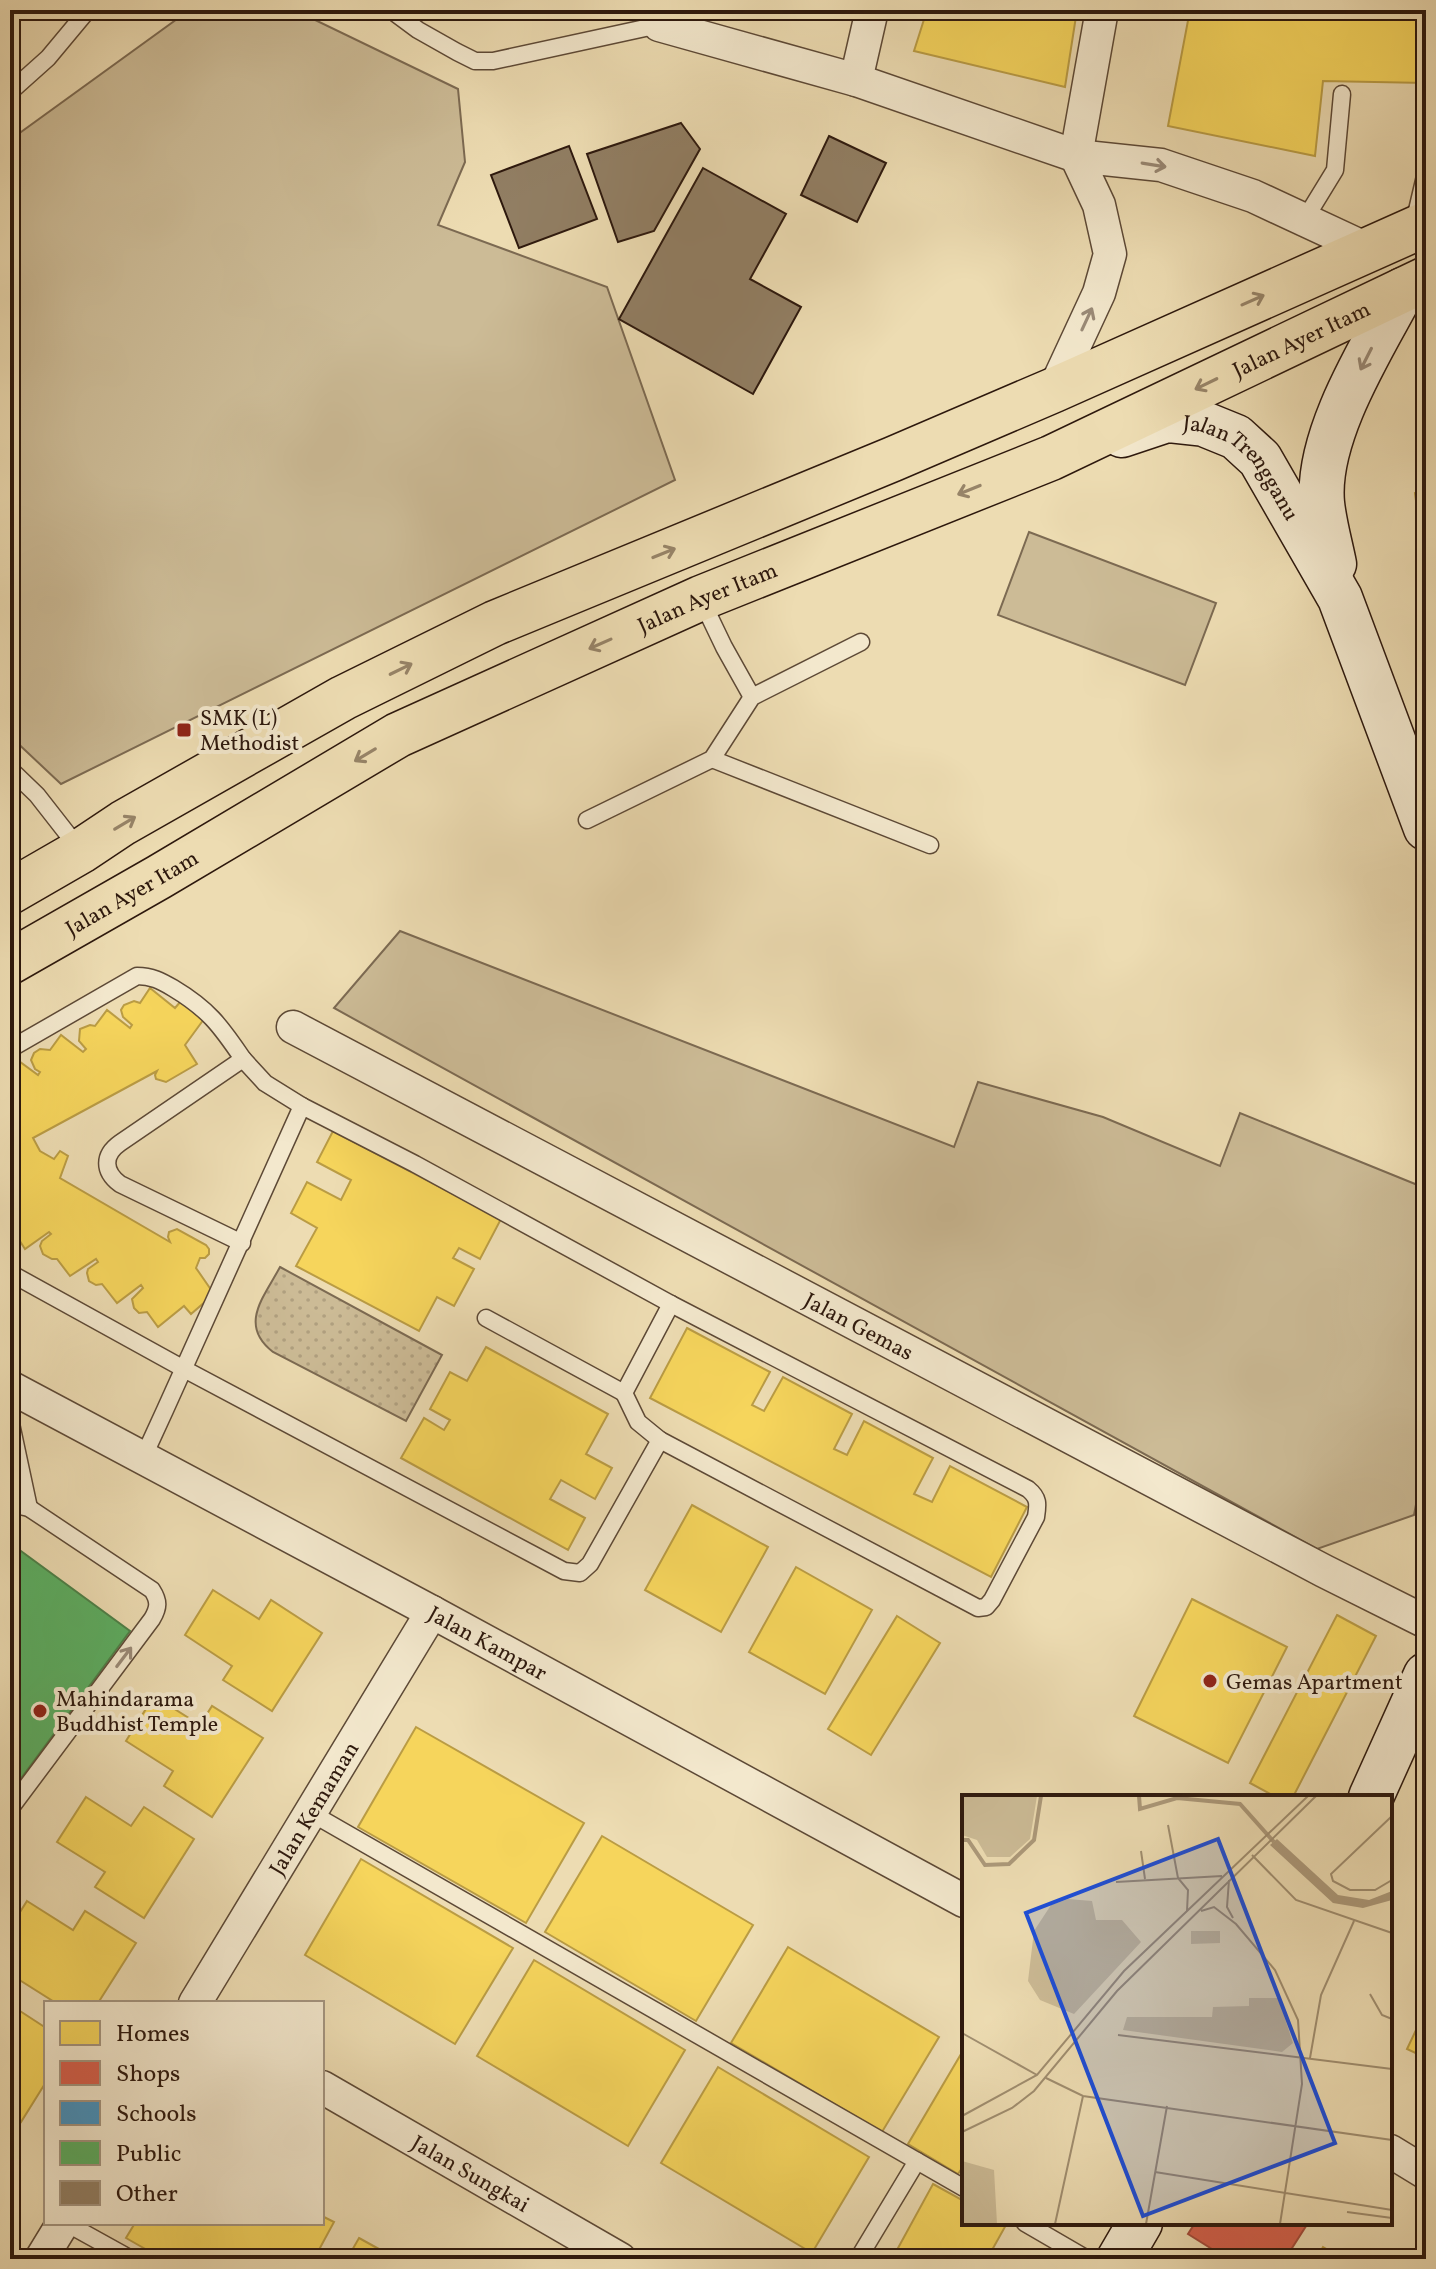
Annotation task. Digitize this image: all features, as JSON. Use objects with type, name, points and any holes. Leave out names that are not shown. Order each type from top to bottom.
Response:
[{"type":"main road","points":[[10,892],[123,823],[343,698],[495,623],[1054,390],[1419,226]]},
{"type":"main road","name":"Jalan Ayer Itam","points":[[10,962],[398,735],[701,598],[1051,458],[1414,284]]},
{"type":"main road","name":"Jalan Trengganu","points":[[1340,598],[1322,501],[1324,465],[1340,411],[1414,284]]},
{"type":"main road","name":"Jalan Trengganu","points":[[1051,458],[1167,420],[1204,424],[1236,437],[1260,459],[1340,598],[1413,750],[1426,828]]},
{"type":"main road","points":[[1372,1795],[1426,1675]]},
{"type":"main road","points":[[1119,2259],[1139,2225]]},
{"type":"street","points":[[856,80],[872,10]]},
{"type":"street","points":[[1054,390],[1099,293],[1110,254],[1099,205],[1076,156],[1102,10]]},
{"type":"street","points":[[660,18],[856,80],[1076,156],[1161,165],[1253,196],[1367,249]]},
{"type":"street","name":"Jalan Gemas","points":[[293,1027],[1426,1622]]},
{"type":"street","name":"Jalan Kampar","points":[[10,1387],[962,1900]]},
{"type":"street","name":"Jalan Kemaman","points":[[196,2001],[432,1612]]},
{"type":"street","name":"Jalan Sungkai","points":[[324,2088],[620,2259]]},
{"type":"street","points":[[1392,2152],[1426,2173]]},
{"type":"street","points":[[41,2259],[63,2225]]},
{"type":"lane","points":[[10,92],[48,58],[88,10]]},
{"type":"lane","points":[[391,10],[418,30],[475,61],[493,61],[660,18]]},
{"type":"lane","points":[[1305,219],[1335,170],[1342,94]]},
{"type":"lane","points":[[1419,226],[1426,172]]},
{"type":"lane","points":[[701,598],[752,697]]},
{"type":"lane","points":[[587,820],[712,759],[752,697],[861,642]]},
{"type":"lane","points":[[712,759],[930,845]]},
{"type":"lane","points":[[10,769],[37,795],[81,851]]},
{"type":"lane","points":[[10,1049],[137,976],[157,979],[193,1000],[211,1015],[265,1083],[302,1106],[671,1304],[1028,1489],[1036,1496],[1036,1517],[992,1600],[986,1607],[978,1608],[660,1440],[638,1422],[624,1393],[486,1318]]},
{"type":"lane","points":[[242,1243],[120,1184],[108,1170],[106,1161],[111,1150],[120,1143],[243,1059]]},
{"type":"lane","points":[[143,1458],[302,1106]]},
{"type":"lane","points":[[10,1273],[564,1571],[580,1573],[590,1564],[660,1440]]},
{"type":"lane","points":[[624,1393],[671,1304]]},
{"type":"lane","points":[[10,1419],[29,1508]]},
{"type":"lane","points":[[10,1507],[29,1508],[152,1590],[158,1608],[10,1809]]},
{"type":"lane","points":[[311,1813],[962,2187]]},
{"type":"lane","points":[[858,2259],[917,2161]]},
{"type":"lane","points":[[68,2225],[131,2259]]},
{"type":"lane","points":[[1028,2225],[1087,2259]]},
{"type":"shaded area","points":[[184,14],[307,16],[458,89],[465,162],[438,225],[607,287],[675,480],[61,784],[10,736],[10,140]]},
{"type":"shaded area","points":[[1029,532],[1216,603],[1185,685],[998,615]]},
{"type":"shaded area","points":[[400,931],[954,1147],[978,1082],[1103,1117],[1220,1166],[1240,1113],[1425,1188],[1426,1452],[1414,1515],[1317,1549],[334,1008]]},
{"type":"shaded area","points":[[280,1267],[442,1355],[406,1421],[273,1352],[263,1342],[257,1332],[257,1311]]},
{"type":"building: Homes","points":[[927,10],[1077,10],[1065,87],[914,51]]},
{"type":"building: Homes","points":[[1190,10],[1426,10],[1426,83],[1323,81],[1315,156],[1168,126]]},
{"type":"building: Homes","points":[[1426,491],[1426,579],[1415,493]]},
{"type":"building: Homes","points":[[150,988],[175,1008],[181,1001],[204,1019],[185,1045],[197,1064],[166,1082],[156,1079],[157,1071],[33,1138],[40,1151],[54,1159],[60,1151],[68,1156],[60,1178],[170,1242],[169,1232],[177,1229],[209,1249],[209,1254],[200,1258],[196,1268],[214,1294],[191,1314],[184,1306],[158,1327],[147,1312],[139,1313],[134,1308],[132,1299],[143,1288],[141,1285],[117,1303],[102,1284],[89,1281],[88,1269],[98,1262],[96,1259],[70,1276],[57,1259],[43,1254],[40,1246],[51,1234],[49,1232],[25,1249],[16,1235],[10,1235],[10,1067],[16,1059],[38,1075],[40,1072],[31,1060],[34,1053],[40,1049],[50,1050],[61,1035],[83,1052],[86,1049],[79,1041],[80,1029],[95,1026],[107,1010],[130,1028],[132,1025],[123,1017],[121,1010],[124,1005],[134,1001],[140,1003]]},
{"type":"building: Homes","points":[[333,1131],[501,1219],[480,1259],[459,1248],[453,1258],[474,1269],[454,1306],[437,1297],[419,1331],[296,1266],[317,1228],[291,1213],[307,1182],[341,1200],[351,1180],[317,1162]]},
{"type":"building: Homes","points":[[687,1328],[770,1372],[752,1405],[764,1411],[783,1377],[852,1414],[834,1449],[847,1455],[864,1421],[933,1458],[914,1494],[932,1502],[950,1466],[1027,1507],[991,1577],[650,1398]]},
{"type":"building: Homes","points":[[486,1347],[608,1414],[586,1454],[612,1468],[595,1499],[561,1480],[550,1499],[585,1518],[568,1550],[401,1458],[424,1418],[444,1430],[450,1420],[430,1409],[450,1372],[467,1381]]},
{"type":"building: Homes","points":[[692,1505],[768,1547],[721,1632],[645,1590]]},
{"type":"building: Homes","points":[[796,1567],[872,1610],[825,1694],[749,1652]]},
{"type":"building: Homes","points":[[213,1590],[259,1619],[271,1600],[322,1633],[272,1711],[223,1680],[232,1666],[185,1635]]},
{"type":"building: Homes","name":"Gemas Apartment","points":[[1192,1599],[1287,1647],[1228,1763],[1134,1716]]},
{"type":"building: Homes","points":[[1337,1615],[1376,1636],[1294,1795],[1272,1795],[1250,1783]]},
{"type":"building: Homes","points":[[897,1616],[940,1643],[871,1755],[828,1729]]},
{"type":"building: Homes","points":[[154,1696],[200,1725],[212,1706],[263,1738],[212,1817],[164,1786],[173,1771],[126,1741]]},
{"type":"building: Homes","points":[[416,1727],[584,1823],[526,1923],[358,1827]]},
{"type":"building: Homes","points":[[86,1797],[131,1826],[144,1807],[194,1839],[144,1918],[95,1887],[105,1872],[57,1842]]},
{"type":"building: Homes","points":[[602,1836],[753,1925],[696,2021],[545,1932]]},
{"type":"building: Homes","points":[[361,1859],[513,1948],[455,2044],[305,1955]]},
{"type":"building: Homes","points":[[27,1901],[73,1930],[85,1911],[136,1943],[99,2001],[53,2001],[10,1974],[10,1928]]},
{"type":"building: Homes","points":[[788,1947],[939,2037],[882,2132],[731,2043]]},
{"type":"building: Homes","points":[[534,1960],[685,2050],[628,2146],[477,2056]]},
{"type":"building: Homes","points":[[1426,2009],[1426,2058],[1407,2049]]},
{"type":"building: Homes","points":[[20,2011],[44,2027],[44,2085],[21,2122],[10,2115],[10,2026]]},
{"type":"building: Homes","points":[[962,2052],[962,2168],[958,2174],[908,2144]]},
{"type":"building: Homes","points":[[718,2067],[869,2157],[812,2253],[661,2163]]},
{"type":"building: Homes","points":[[933,2184],[962,2200],[962,2225],[1006,2225],[987,2259],[892,2259]]},
{"type":"building: Homes","points":[[324,2217],[334,2222],[314,2259],[163,2259],[126,2238],[134,2225],[324,2225]]},
{"type":"building: Homes","points":[[359,2238],[397,2259],[347,2259]]},
{"type":"building: Homes","points":[[1323,2247],[1344,2259],[1316,2259]]},
{"type":"building: Homes","points":[[1189,2251],[1202,2259],[1184,2259]]},
{"type":"building: Shops","points":[[1194,2225],[1307,2225],[1285,2259],[1228,2259],[1188,2234]]},
{"type":"building: Schools","points":[[10,10],[19,10],[10,28]]},
{"type":"building: Public","name":"Mahindarama Buddhist Temple","points":[[10,1543],[130,1631],[11,1792],[10,1791]]},
{"type":"building: Other","points":[[681,123],[700,149],[654,231],[618,242],[587,154]]},
{"type":"building: Other","points":[[829,136],[886,163],[857,222],[801,195]]},
{"type":"building: Other","points":[[569,146],[597,219],[519,248],[491,175]]},
{"type":"building: Other","points":[[703,168],[786,214],[750,279],[801,307],[753,394],[619,319]]},
{"type":"building: Other","points":[[10,1860],[19,1866],[10,1880]]},
{"type":"place","name":"SMK (L) Methodist","points":[[184,730]]},
{"type":"place","name":"Gemas Apartment","points":[[1210,1681]]},
{"type":"place","name":"Mahindarama Buddhist Temple","points":[[40,1711]]}]
